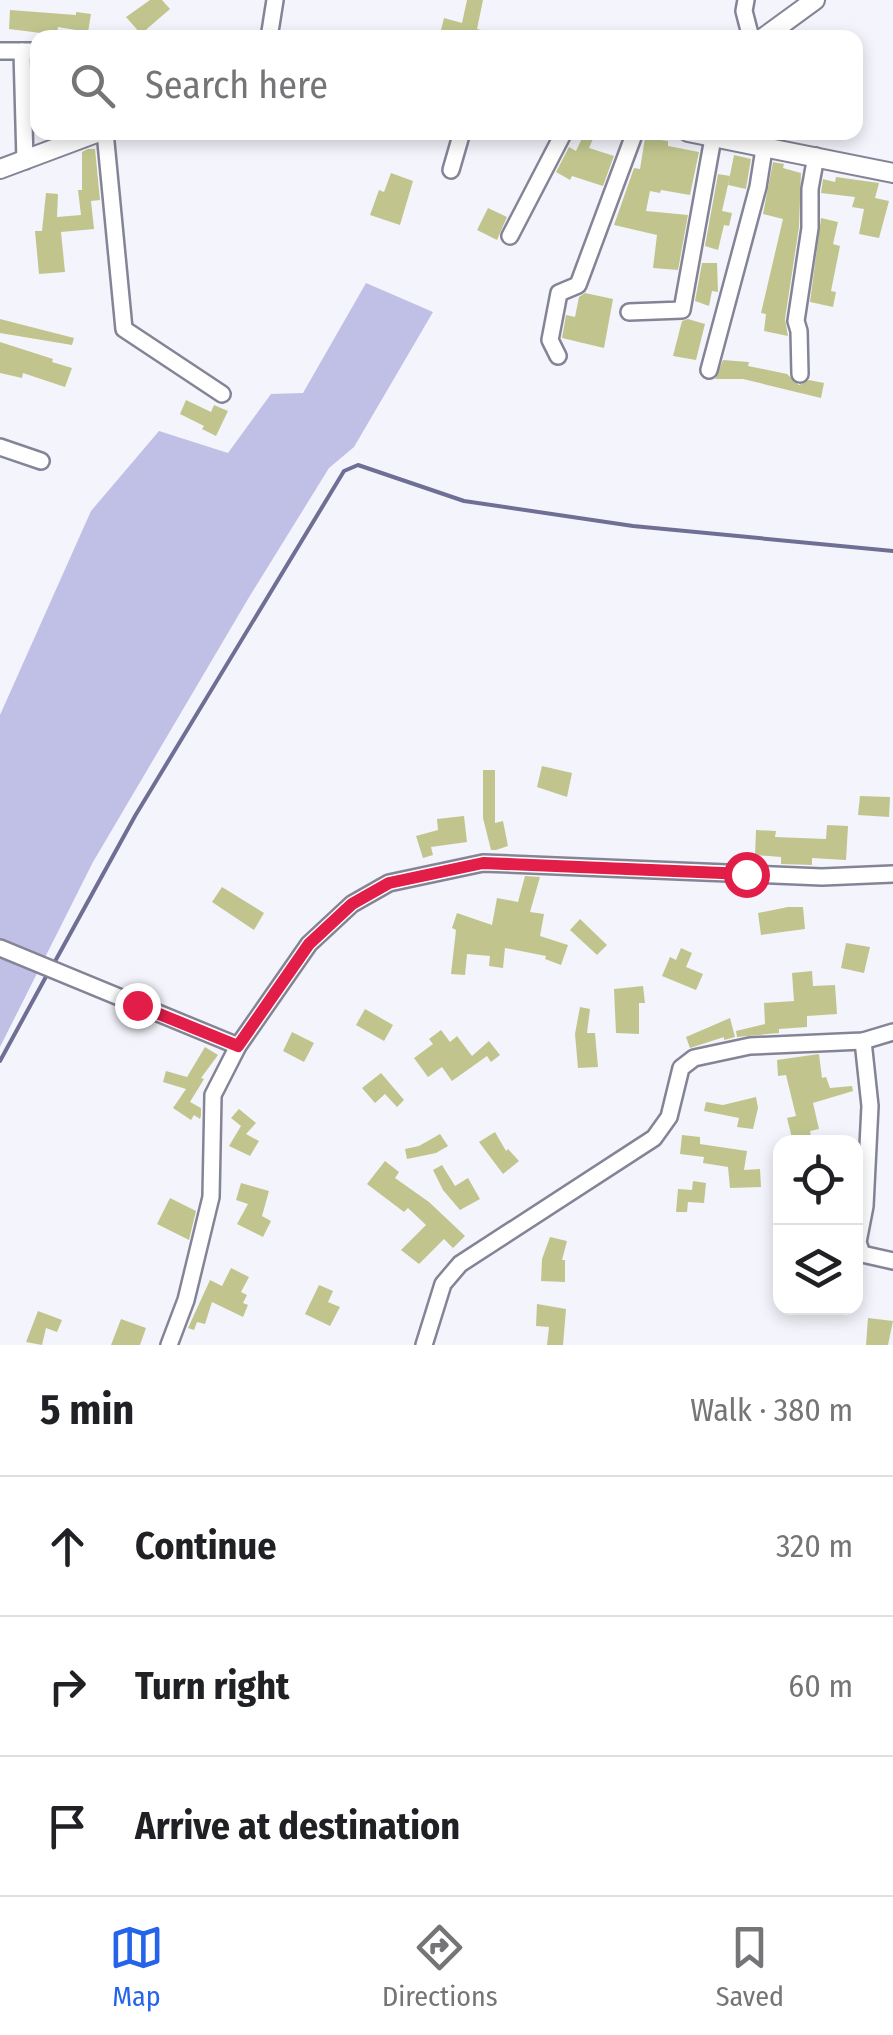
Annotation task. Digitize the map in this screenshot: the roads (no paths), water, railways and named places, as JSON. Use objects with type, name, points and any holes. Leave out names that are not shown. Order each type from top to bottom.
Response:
[{"type":"street","points":[[270,30],[275,0]]},
{"type":"street","points":[[746,0],[744,11],[749,30]]},
{"type":"street","points":[[775,30],[814,0]]},
{"type":"street","points":[[0,51],[30,51],[25,161]]},
{"type":"street","points":[[0,169],[81,140]]},
{"type":"street","points":[[103,140],[124,329],[222,394]]},
{"type":"street","points":[[451,170],[460,140]]},
{"type":"street","points":[[510,236],[560,140]]},
{"type":"street","points":[[558,356],[550,340],[559,293],[578,285],[632,140]]},
{"type":"street","points":[[629,312],[682,310],[713,140]]},
{"type":"street","points":[[723,140],[893,174]]},
{"type":"street","points":[[709,370],[758,187],[764,148]]},
{"type":"street","points":[[800,374],[800,331],[796,320],[816,156]]},
{"type":"street","points":[[0,448],[42,462]]},
{"type":"street","points":[[169,1345],[186,1300],[211,1197],[214,1095],[238,1046],[309,944],[352,904],[389,883],[483,863],[822,878],[893,874]]},
{"type":"street","points":[[0,948],[238,1046]]},
{"type":"street","points":[[424,1345],[444,1284],[460,1264],[654,1138],[669,1117],[682,1068],[694,1058],[750,1046],[864,1041],[893,1032]]},
{"type":"street","points":[[864,1041],[870,1106],[865,1206],[858,1242],[862,1254],[893,1261]]},
{"type":"waterway","points":[[53,965],[135,816],[344,471],[358,465],[464,501],[633,526],[893,551]]},
{"type":"waterway","points":[[0,1061],[48,973]]}]
